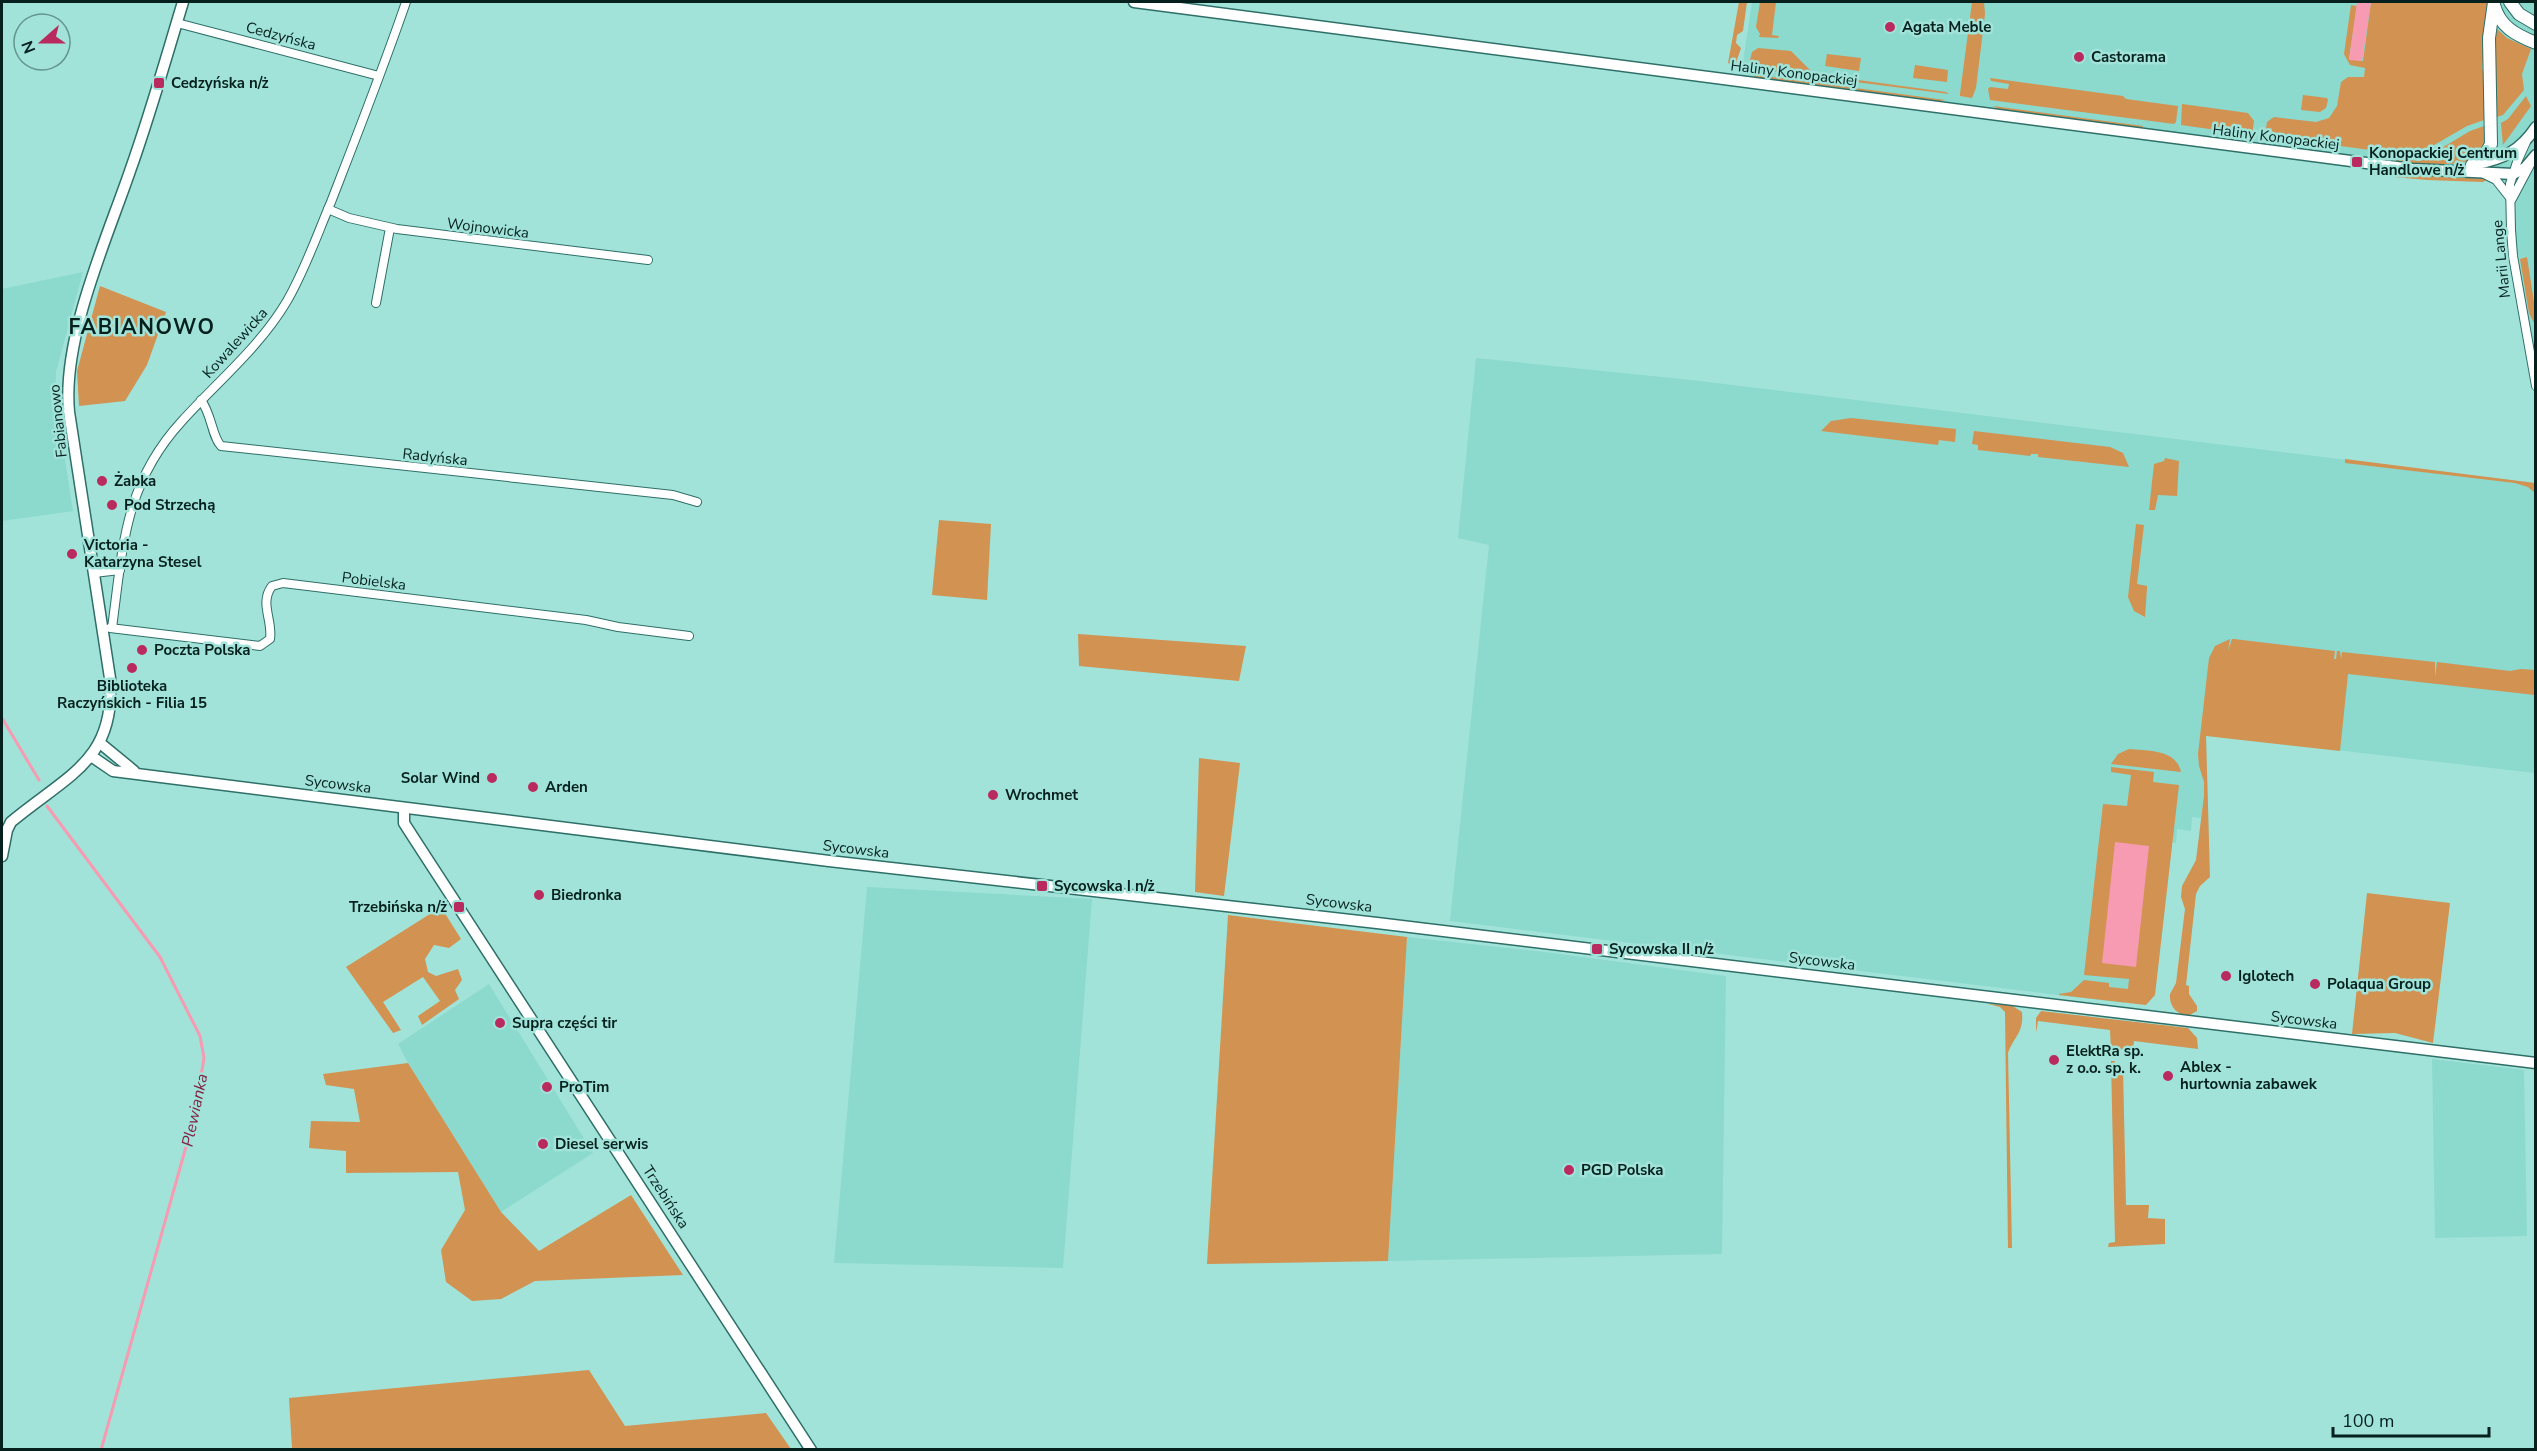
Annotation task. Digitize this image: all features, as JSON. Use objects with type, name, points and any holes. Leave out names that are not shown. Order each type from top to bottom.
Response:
[{"type":"main road","points":[[2510,2],[2522,16],[2535,24]]},
{"type":"main road","points":[[2494,3],[2499,17],[2508,29],[2535,43]]},
{"type":"main road","points":[[2472,165],[2487,154],[2492,140],[2489,44],[2494,3]]},
{"type":"street","name":"Fabianowo","points":[[12,822],[91,756],[107,727],[112,704],[108,628],[94,573],[69,412],[69,368],[90,285],[144,130],[183,2]]},
{"type":"street","name":"Kowalewicka","points":[[108,628],[128,521],[140,484],[178,425],[263,335],[282,309],[301,274],[328,209],[406,2]]},
{"type":"street","name":"Haliny Konopackiej","points":[[1134,2],[2384,166],[2513,174]]},
{"type":"street","name":"Cedzyńska","points":[[177,23],[379,76]]},
{"type":"street","name":"Marii Lange","points":[[2535,127],[2527,140],[2510,184],[2513,256],[2535,386]]},
{"type":"street","name":"Haliny Konopackiej","points":[[2449,170],[2503,158],[2527,140]]},
{"type":"street","points":[[2513,174],[2521,171],[2533,159]]},
{"type":"street","name":"Marii Lange","points":[[2512,199],[2533,159]]},
{"type":"street","name":"Marii Lange","points":[[2484,174],[2496,180],[2512,199]]},
{"type":"street","name":"Wojnowicka","points":[[328,209],[349,218],[390,228],[648,260]]},
{"type":"street","points":[[376,303],[390,228]]},
{"type":"street","name":"Radyńska","points":[[201,400],[208,409],[216,441],[221,446],[673,495],[698,502]]},
{"type":"street","points":[[94,573],[120,570]]},
{"type":"street","name":"Pobielska","points":[[108,628],[260,646],[270,639],[272,630],[267,618],[268,591],[272,586],[282,583],[586,620],[618,627],[689,636]]},
{"type":"street","name":"Sycowska","points":[[100,743],[123,764],[140,774]]},
{"type":"street","name":"Sycowska","points":[[91,756],[113,771],[404,808],[1000,881],[1366,921],[2535,1063]]},
{"type":"street","name":"Trzebińska","points":[[404,808],[404,823],[811,1449]]},
{"type":"street","points":[[2,830],[12,822]]},
{"type":"street","points":[[2,856],[7,830],[12,822]]},
{"type":"shaded area","points":[[1739,2],[1747,2],[1743,31],[1737,35],[1736,43],[1741,48],[1735,66],[1728,63]]},
{"type":"shaded area","points":[[1752,2],[2535,2],[2535,386],[2513,256],[2512,199],[2496,180],[1740,82]]},
{"type":"shaded area","points":[[1760,2],[1776,2],[1772,35],[1779,36],[1778,38],[1759,37],[1760,34],[1756,27]]},
{"type":"shaded area","points":[[1972,2],[1984,2],[1985,14],[1976,88],[1972,98],[1960,96],[1960,94]]},
{"type":"shaded area","points":[[2357,2],[2371,2],[2362,61],[2349,60]]},
{"type":"shaded area","points":[[2371,2],[2489,2],[2482,69],[2485,69],[2487,119],[2467,126],[2415,156],[2265,136],[2267,122],[2274,117],[2316,122],[2329,118],[2337,106],[2341,82],[2348,77],[2364,77],[2365,68],[2350,65],[2344,54],[2351,5],[2357,6],[2349,59],[2363,61]]},
{"type":"shaded area","points":[[2496,28],[2507,38],[2531,49],[2522,74],[2524,90],[2503,115],[2494,118]]},
{"type":"shaded area","points":[[1758,48],[1791,51],[1814,74],[1949,94],[1748,68],[1752,52]]},
{"type":"shaded area","points":[[1827,54],[1861,58],[1859,71],[1825,66]]},
{"type":"shaded area","points":[[1915,65],[1948,70],[1947,82],[1913,78]]},
{"type":"shaded area","points":[[1751,74],[1945,100],[1938,102],[1757,78]]},
{"type":"shaded area","points":[[1990,78],[2178,106],[2176,122],[2174,124],[1990,100],[1988,89],[1990,87],[2008,89],[2009,84],[1991,81]]},
{"type":"shaded area","points":[[2303,95],[2327,98],[2326,108],[2320,112],[2301,110]]},
{"type":"shaded area","points":[[2526,96],[2531,106],[2503,145],[2501,123],[2508,119]]},
{"type":"shaded area","points":[[2182,104],[2248,113],[2254,121],[2252,135],[2181,125]]},
{"type":"shaded area","points":[[1993,106],[2143,126],[2142,128],[2000,110]]},
{"type":"shaded area","points":[[2487,125],[2486,149],[2470,161],[2451,164],[2419,164],[2378,160],[2371,156],[2420,161],[2470,131]]},
{"type":"shaded area","points":[[2395,174],[2488,179],[2483,182],[2371,175]]},
{"type":"shaded area","points":[[2527,257],[2535,309],[2535,325],[2529,313],[2520,259]]},
{"type":"shaded area","points":[[83,272],[56,372],[55,395],[73,511],[2,521],[2,289]]},
{"type":"shaded area","points":[[100,286],[166,312],[147,365],[125,401],[79,406],[77,371]]},
{"type":"shaded area","points":[[1476,358],[1691,380],[2535,483],[2535,773],[2206,735],[2209,848],[2198,846],[2201,818],[2192,817],[2191,831],[2177,829],[2176,843],[2172,842],[2155,977],[2124,1003],[1450,921],[1489,545],[1458,538]]},
{"type":"shaded area","points":[[1851,418],[1956,429],[1955,442],[1939,440],[1938,445],[1821,431],[1831,421]]},
{"type":"shaded area","points":[[1974,431],[2110,447],[2123,453],[2129,467],[2038,457],[2038,454],[2030,456],[1978,450],[1978,445],[1972,444]]},
{"type":"shaded area","points":[[2165,458],[2179,461],[2177,496],[2158,495],[2155,510],[2149,510],[2154,464],[2164,461]]},
{"type":"shaded area","points":[[2345,459],[2535,483],[2535,493],[2528,487],[2515,483],[2345,463]]},
{"type":"shaded area","points":[[939,520],[991,524],[987,600],[932,595]]},
{"type":"shaded area","points":[[2136,524],[2144,525],[2137,584],[2147,586],[2145,617],[2134,611],[2128,597]]},
{"type":"shaded area","points":[[1078,634],[1246,646],[1239,681],[1079,666]]},
{"type":"shaded area","points":[[2230,639],[2228,651],[2234,639],[2335,651],[2334,659],[2336,659],[2337,651],[2340,651],[2341,659],[2342,652],[2435,662],[2435,677],[2437,662],[2510,671],[2535,670],[2535,695],[2348,674],[2340,751],[2206,736],[2210,877],[2200,886],[2196,894],[2186,985],[2189,986],[2189,994],[2197,1006],[2197,1011],[2188,1016],[2174,1009],[2170,998],[2176,983],[2185,909],[2181,897],[2182,886],[2196,860],[2204,796],[2204,782],[2198,754],[2209,658],[2215,646]]},
{"type":"shaded area","points":[[2129,749],[2167,755],[2178,764],[2181,772],[2111,764],[2118,754]]},
{"type":"shaded area","points":[[1199,758],[1240,763],[1224,896],[1195,892]]},
{"type":"shaded area","points":[[2111,767],[2154,772],[2153,782],[2179,785],[2155,995],[2146,1005],[2059,995],[2071,992],[2084,980],[2109,983],[2109,987],[2128,989],[2129,979],[2084,975],[2103,804],[2127,806],[2131,775],[2111,772]]},
{"type":"shaded area","points":[[2115,842],[2149,846],[2136,967],[2102,963]]},
{"type":"shaded area","points":[[867,887],[1092,899],[1063,1268],[834,1263]]},
{"type":"shaded area","points":[[2367,893],[2450,903],[2433,1043],[2395,1033],[2352,1034]]},
{"type":"shaded area","points":[[441,907],[461,939],[449,948],[434,945],[425,959],[428,972],[436,976],[458,969],[462,980],[455,990],[459,999],[422,1025],[418,1016],[440,1001],[423,977],[383,1002],[401,1030],[393,1033],[346,967]]},
{"type":"shaded area","points":[[1228,915],[1407,937],[1388,1261],[1207,1264]]},
{"type":"shaded area","points":[[1407,937],[1545,952],[1726,976],[1722,1254],[1388,1261]]},
{"type":"shaded area","points":[[489,984],[593,1153],[501,1212],[398,1044]]},
{"type":"shaded area","points":[[1988,1004],[2011,1005],[2022,1012],[2022,1025],[2008,1053],[2012,1248],[2008,1248],[2005,1012],[2000,1007]]},
{"type":"shaded area","points":[[2041,1011],[2188,1028],[2197,1038],[2198,1049],[2134,1041],[2133,1049],[2111,1050],[2110,1030],[2038,1021],[2036,1033],[2036,1018]]},
{"type":"shaded area","points":[[2432,1059],[2524,1070],[2527,1236],[2435,1238]]},
{"type":"shaded area","points":[[2111,1061],[2115,1061],[2115,1068],[2123,1068],[2126,1205],[2149,1205],[2148,1218],[2165,1219],[2165,1244],[2108,1247],[2109,1243],[2115,1242]]},
{"type":"shaded area","points":[[408,1063],[501,1212],[539,1251],[631,1195],[683,1275],[535,1281],[501,1299],[472,1301],[446,1282],[441,1250],[465,1210],[458,1172],[346,1173],[346,1151],[309,1148],[311,1121],[360,1122],[354,1089],[326,1085],[323,1074]]},
{"type":"shaded area","points":[[589,1370],[625,1426],[766,1413],[791,1449],[292,1449],[289,1398]]},
{"type":"waterway","name":"Plewianka","points":[[2,718],[39,780]]},
{"type":"waterway","name":"Plewianka","points":[[47,806],[160,957],[200,1036],[204,1058],[194,1118],[101,1450]]},
{"type":"place","name":"Agata Meble","points":[[1890,27]]},
{"type":"place","name":"Castorama","points":[[2079,57]]},
{"type":"place","name":"Cedzyńska n/ż","points":[[159,83]]},
{"type":"place","name":"Konopackiej Centrum Handlowe n/ż","points":[[2357,162]]},
{"type":"place","name":"Żabka","points":[[102,481]]},
{"type":"place","name":"Pod Strzechą","points":[[112,505]]},
{"type":"place","name":"Victoria - Katarzyna Stesel","points":[[72,554]]},
{"type":"place","name":"Poczta Polska","points":[[142,650]]},
{"type":"place","name":"Biblioteka Raczyńskich - Filia 15","points":[[132,668]]},
{"type":"place","name":"Solar Wind","points":[[492,778]]},
{"type":"place","name":"Arden","points":[[533,787]]},
{"type":"place","name":"Wrochmet","points":[[993,795]]},
{"type":"place","name":"Sycowska I n/ż","points":[[1042,886]]},
{"type":"place","name":"Biedronka","points":[[539,895]]},
{"type":"place","name":"Trzebińska n/ż","points":[[459,907]]},
{"type":"place","name":"Sycowska II n/ż","points":[[1597,949]]},
{"type":"place","name":"Iglotech","points":[[2226,976]]},
{"type":"place","name":"Polaqua Group","points":[[2315,984]]},
{"type":"place","name":"Supra części tir","points":[[500,1023]]},
{"type":"place","name":"ElektRa sp. z o.o. sp. k.","points":[[2054,1060]]},
{"type":"place","name":"Ablex - hurtownia zabawek","points":[[2168,1076]]},
{"type":"place","name":"ProTim","points":[[547,1087]]},
{"type":"place","name":"Diesel serwis","points":[[543,1144]]},
{"type":"place","name":"PGD Polska","points":[[1569,1170]]},
{"type":"district","name":"FABIANOWO","points":[[142,327]]}]
